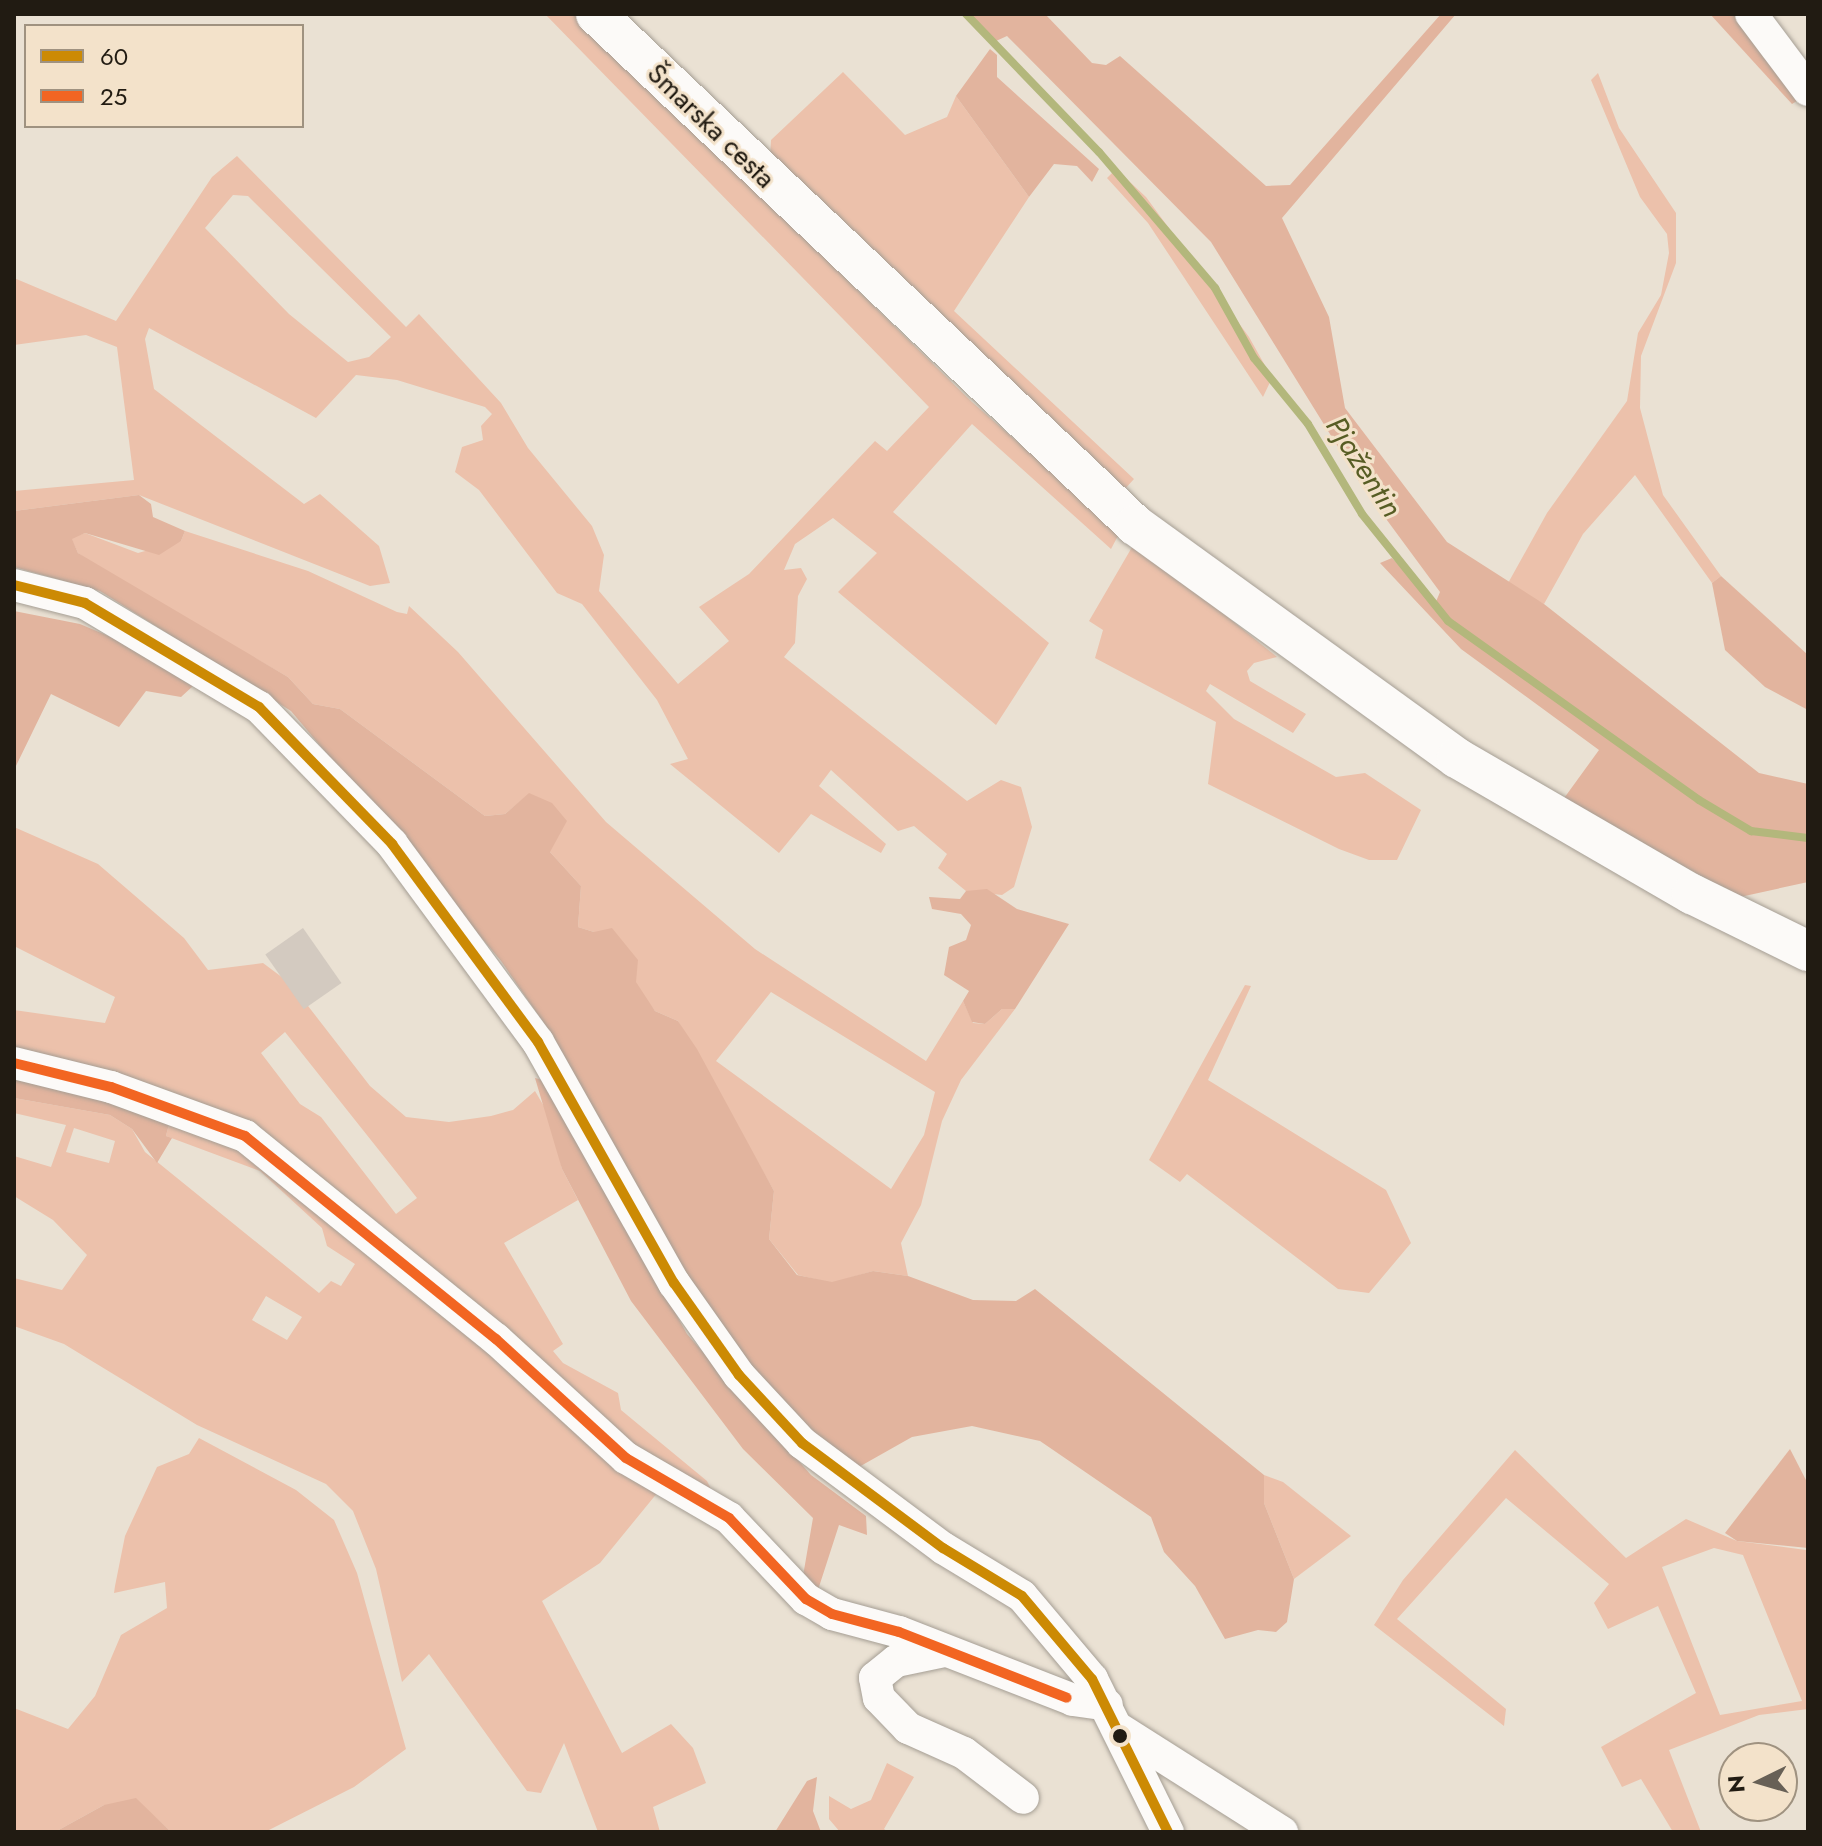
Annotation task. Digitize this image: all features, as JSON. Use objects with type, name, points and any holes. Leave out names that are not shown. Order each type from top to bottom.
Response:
[{"type":"main road","name":"Šmarska cesta","points":[[596,14],[826,239],[1077,476],[1279,633],[1457,758],[1692,894],[1808,951]]},
{"type":"street","points":[[1751,14],[1808,90]]},
{"type":"street","points":[[14,585],[85,603],[154,639],[270,718],[392,844],[538,1042],[674,1283],[739,1375],[802,1443],[943,1548],[1022,1596],[1068,1645],[1114,1718],[1168,1832]]},
{"type":"street","points":[[14,1063],[111,1087],[245,1136],[496,1339],[626,1458],[729,1518],[806,1599],[832,1614],[944,1651],[1114,1718],[1282,1832]]},
{"type":"street","points":[[944,1651],[896,1661],[875,1678],[879,1698],[908,1728],[964,1753],[1023,1798]]},
{"type":"shaded area","points":[[545,14],[575,14],[972,402],[1120,532],[1111,549],[972,424],[893,512],[1049,643],[996,725],[838,592],[877,553],[833,518],[795,544],[784,570],[801,568],[807,579],[798,596],[795,643],[784,657],[967,801],[1001,780],[1021,787],[1032,827],[1014,887],[1002,895],[966,891],[938,868],[947,854],[914,826],[898,831],[831,770],[819,786],[886,844],[881,853],[811,814],[779,853],[670,764],[688,759],[657,700],[582,604],[557,593],[479,490],[455,472],[462,447],[483,440],[481,426],[492,414],[485,407],[397,380],[356,375],[316,418],[149,328],[145,339],[154,389],[304,504],[320,494],[379,546],[390,583],[370,586],[139,495],[14,511],[14,491],[134,480],[117,347],[86,335],[14,345],[14,278],[116,321],[212,177],[237,156],[406,327],[419,314],[501,403],[528,448],[592,526],[604,555],[599,591],[678,684],[729,641],[699,607],[749,574],[875,441],[887,451],[929,407]],"holes":[[[233,195],[248,196],[391,337],[369,357],[348,362],[289,314],[205,228]]]},
{"type":"shaded area","points":[[970,14],[1045,14],[1092,63],[1106,65],[1120,56],[1266,186],[1290,185],[1441,14],[1456,14],[1282,218],[1329,317],[1345,408],[1447,542],[1544,604],[1759,773],[1808,784],[1808,882],[1740,897],[1562,801],[1599,750],[1461,649],[1380,563],[1392,558],[1435,604],[1440,592],[1364,489],[1211,242],[1007,36],[996,41]]},
{"type":"shaded area","points":[[1710,14],[1744,14],[1805,96],[1792,104]]},
{"type":"shaded area","points":[[990,49],[997,55],[997,77],[1099,169],[1092,182],[1077,166],[1054,164],[1029,197],[956,96]]},
{"type":"shaded area","points":[[843,72],[905,135],[947,117],[956,96],[1029,197],[954,311],[1134,479],[1123,491],[770,160],[771,140]]},
{"type":"shaded area","points":[[1598,73],[1619,128],[1676,213],[1676,263],[1641,356],[1640,408],[1663,495],[1721,576],[1712,583],[1635,475],[1583,534],[1544,604],[1507,585],[1547,513],[1627,401],[1638,333],[1661,295],[1669,253],[1667,234],[1640,197],[1591,80]]},
{"type":"shaded area","points":[[1116,169],[1146,197],[1249,337],[1272,378],[1263,397],[1148,223],[1107,178]]},
{"type":"shaded area","points":[[139,495],[151,504],[153,517],[185,531],[181,541],[159,555],[85,533],[72,539],[78,553],[288,677],[313,704],[340,709],[485,816],[505,814],[529,793],[552,803],[567,821],[550,852],[581,886],[578,927],[594,932],[612,928],[638,960],[636,982],[655,1011],[678,1021],[697,1049],[774,1191],[769,1239],[797,1275],[832,1282],[873,1271],[908,1276],[973,1300],[1016,1301],[1035,1289],[1264,1475],[1264,1503],[1294,1579],[1287,1622],[1276,1632],[1258,1630],[1225,1639],[1195,1586],[1164,1552],[1151,1517],[1040,1441],[972,1426],[912,1437],[850,1472],[760,1378],[682,1273],[543,1022],[501,961],[291,711],[100,591],[14,567],[14,511]]},
{"type":"shaded area","points":[[185,531],[308,571],[397,612],[407,614],[409,606],[458,652],[606,822],[755,949],[926,1061],[963,1001],[973,1023],[985,1024],[1002,1009],[1015,1009],[961,1080],[942,1121],[921,1205],[901,1243],[908,1276],[873,1271],[832,1283],[798,1275],[769,1239],[774,1191],[678,1021],[655,1011],[594,932],[578,927],[581,886],[550,852],[529,794],[505,814],[485,816],[340,709],[313,704],[288,677],[101,570],[78,553],[71,538],[85,533],[138,553],[181,541]],"holes":[[[771,992],[935,1092],[924,1135],[891,1189],[716,1061]]]},
{"type":"shaded area","points":[[1135,542],[1277,657],[1254,663],[1247,671],[1250,681],[1306,714],[1293,733],[1210,684],[1206,691],[1234,719],[1336,777],[1365,773],[1421,810],[1397,860],[1369,860],[1339,849],[1208,784],[1216,722],[1095,658],[1103,630],[1089,621]]},
{"type":"shaded area","points":[[1721,576],[1808,655],[1808,710],[1765,687],[1725,650],[1712,583]]},
{"type":"shaded area","points":[[14,611],[80,624],[132,646],[193,686],[181,697],[146,691],[119,727],[51,694],[14,770]]},
{"type":"shaded area","points":[[14,827],[98,864],[184,938],[208,970],[263,963],[291,984],[370,1086],[406,1117],[449,1122],[491,1116],[513,1110],[535,1091],[552,1120],[562,1169],[578,1200],[504,1243],[563,1344],[553,1351],[563,1363],[618,1393],[621,1410],[707,1481],[714,1495],[626,1439],[327,1186],[14,1055],[14,1010],[105,1023],[115,997],[14,946]],"holes":[[[285,1032],[417,1198],[396,1214],[321,1117],[300,1104],[261,1053]]]},
{"type":"shaded area","points":[[987,889],[1017,909],[1069,924],[1015,1009],[1002,1009],[985,1024],[972,1022],[963,1001],[969,991],[944,975],[949,947],[966,940],[971,925],[961,914],[932,909],[929,897],[960,899],[966,891]]},
{"type":"shaded area","points":[[1245,985],[1251,986],[1208,1080],[1386,1190],[1411,1243],[1369,1293],[1338,1289],[1187,1174],[1180,1182],[1149,1160]]},
{"type":"shaded area","points":[[14,1070],[171,1116],[166,1136],[172,1138],[157,1163],[132,1129],[110,1115],[14,1098]]},
{"type":"shaded area","points":[[535,1078],[547,1081],[687,1334],[811,1475],[866,1516],[867,1535],[839,1525],[817,1593],[803,1576],[813,1518],[743,1449],[631,1301],[562,1169]]},
{"type":"shaded area","points":[[14,1098],[110,1115],[132,1129],[145,1152],[319,1293],[331,1281],[341,1286],[355,1264],[327,1246],[322,1228],[260,1171],[166,1136],[171,1116],[259,1152],[658,1492],[600,1563],[542,1601],[622,1753],[671,1724],[693,1748],[706,1783],[653,1807],[660,1832],[598,1832],[564,1743],[541,1793],[527,1791],[429,1654],[402,1682],[376,1569],[353,1511],[326,1484],[197,1425],[64,1344],[14,1326],[14,1278],[62,1290],[87,1255],[53,1220],[14,1196],[14,1156],[51,1167],[66,1125],[14,1113]],"holes":[[[74,1128],[115,1141],[109,1163],[66,1152]],[[266,1296],[302,1317],[287,1340],[252,1320]]]},
{"type":"shaded area","points":[[199,1438],[296,1490],[334,1520],[357,1573],[406,1749],[354,1787],[265,1832],[171,1832],[155,1817],[104,1805],[55,1832],[14,1832],[14,1708],[68,1729],[95,1696],[121,1635],[167,1608],[165,1582],[114,1593],[115,1586],[125,1536],[157,1467],[189,1454]]},
{"type":"shaded area","points":[[1790,1449],[1808,1484],[1808,1548],[1737,1541],[1725,1533]]},
{"type":"shaded area","points":[[1515,1450],[1626,1558],[1686,1519],[1737,1541],[1806,1550],[1808,1709],[1759,1715],[1669,1750],[1701,1832],[1673,1832],[1641,1779],[1622,1787],[1601,1747],[1696,1693],[1658,1606],[1608,1629],[1594,1603],[1609,1584],[1506,1498],[1397,1619],[1506,1709],[1504,1726],[1374,1625],[1403,1580]],"holes":[[[1714,1548],[1743,1555],[1802,1701],[1720,1715],[1662,1567]]]},
{"type":"shaded area","points":[[1264,1475],[1283,1482],[1351,1536],[1294,1579],[1264,1503]]},
{"type":"shaded area","points":[[887,1763],[914,1777],[884,1829],[888,1832],[840,1832],[829,1819],[829,1796],[851,1809],[871,1800]]},
{"type":"shaded area","points":[[817,1777],[813,1811],[821,1832],[775,1832],[807,1781]]},
{"type":"shaded area","points":[[136,1798],[171,1832],[55,1832],[104,1805]]},
{"type":"building","points":[[303,928],[341,983],[304,1009],[265,954]]},
{"type":"waterway","name":"Pjažentin","points":[[966,14],[1099,152],[1215,288],[1254,358],[1308,424],[1362,514],[1448,621],[1699,800],[1751,831],[1808,838]]},
{"type":"transit line","name":"60","points":[[14,585],[85,603],[259,707],[392,844],[538,1042],[674,1283],[739,1375],[802,1443],[943,1548],[1022,1596],[1092,1679],[1168,1832]]},
{"type":"transit line","name":"25","points":[[14,1063],[111,1087],[245,1136],[496,1339],[626,1458],[729,1518],[806,1599],[832,1614],[899,1632],[1067,1698]]}]
